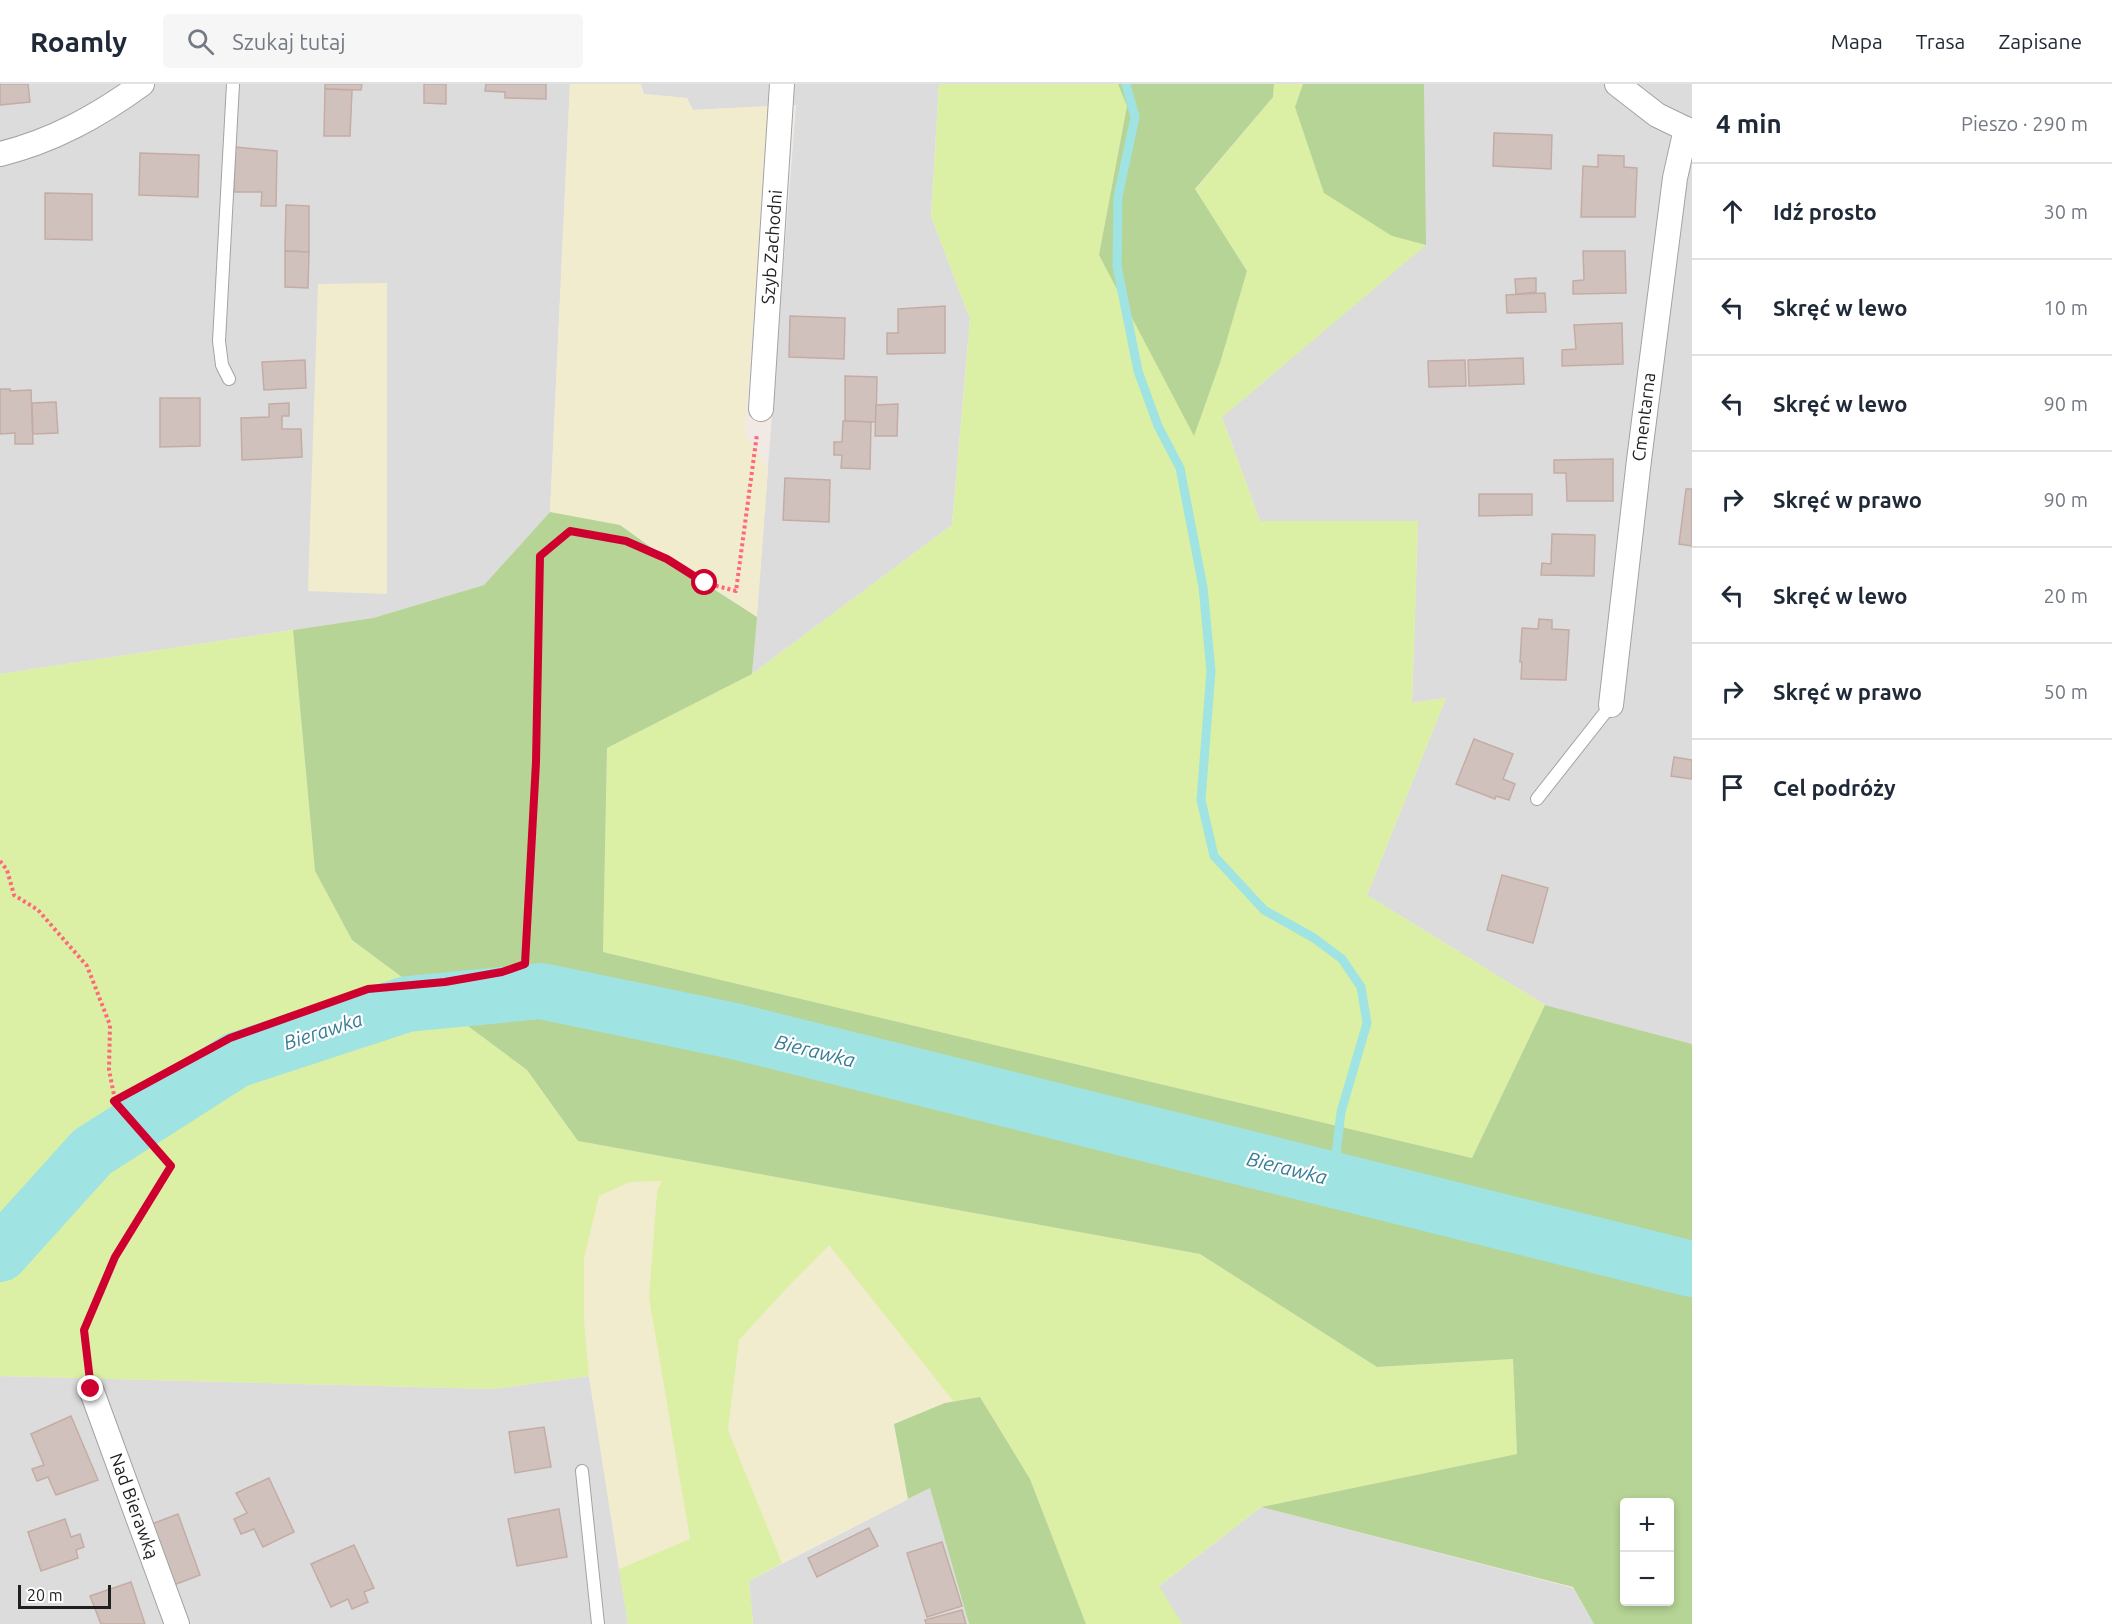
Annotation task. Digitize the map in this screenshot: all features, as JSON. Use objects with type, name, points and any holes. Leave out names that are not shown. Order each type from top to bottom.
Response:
[{"type":"street","points":[[0,154],[69,130],[102,112],[142,84]]},
{"type":"street","name":"Szyb Zachodni","points":[[761,409],[782,84]]},
{"type":"street","name":"Cmentarna","points":[[1611,705],[1675,178],[1689,131],[1657,115],[1617,84]]},
{"type":"street","name":"Nad Bierawką","points":[[91,1389],[177,1624]]},
{"type":"lane","points":[[229,379],[222,365],[219,341],[233,84]]},
{"type":"lane","points":[[1537,799],[1611,705]]},
{"type":"lane","points":[[582,1471],[598,1624]]},
{"type":"path","points":[[115,1100],[230,1038],[368,989],[445,982],[502,972],[525,964],[536,762],[540,556],[570,531],[626,541],[667,559],[705,583],[736,591],[761,409]]},
{"type":"path","points":[[0,861],[7,870],[14,896],[38,910],[87,966],[110,1025],[109,1070],[115,1100],[171,1166],[115,1257],[84,1330],[91,1389]]},
{"type":"shaded area","points":[[0,84],[570,84],[550,512],[484,585],[373,618],[0,674]]},
{"type":"shaded area","points":[[570,84],[641,84],[644,94],[687,98],[693,110],[768,106],[745,433],[768,470],[757,617],[620,525],[550,512]]},
{"type":"shaded area","points":[[641,84],[939,84],[931,216],[970,319],[952,525],[752,674],[796,105],[692,110],[687,98],[643,94]]},
{"type":"shaded area","points":[[1424,84],[1692,84],[1692,1044],[1545,1005],[1367,895],[1446,698],[1412,703],[1418,522],[1260,521],[1222,417],[1425,245]]},
{"type":"shaded area","points":[[387,283],[387,594],[308,591],[318,284]]},
{"type":"shaded area","points":[[662,1181],[649,1298],[690,1539],[619,1569],[589,1376],[584,1320],[584,1258],[599,1196],[630,1182]]},
{"type":"shaded area","points":[[829,1245],[954,1402],[945,1403],[894,1424],[908,1499],[782,1563],[728,1430],[739,1340]]},
{"type":"shaded area","points":[[0,1376],[493,1389],[589,1376],[628,1624],[0,1624]]},
{"type":"shaded area","points":[[930,1488],[969,1624],[753,1624],[749,1581]]},
{"type":"shaded area","points":[[1261,1507],[1573,1588],[1594,1624],[1182,1624],[1158,1587]]},
{"type":"green space","points":[[939,84],[1118,84],[1127,106],[1099,255],[1194,435],[1221,360],[1247,271],[1195,190],[1273,97],[1274,84],[1303,84],[1295,108],[1392,236],[1426,245],[1222,417],[1260,521],[1418,521],[1412,703],[1446,698],[1367,895],[1545,1005],[1472,1158],[603,952],[607,748],[752,674],[952,525],[970,319],[931,216]]},
{"type":"green space","points":[[1118,84],[1274,84],[1273,97],[1195,189],[1247,271],[1221,360],[1194,436],[1099,255],[1127,106]]},
{"type":"green space","points":[[1303,84],[1424,84],[1426,245],[1392,236],[1324,193],[1295,107]]},
{"type":"green space","points":[[550,512],[620,525],[667,559],[757,617],[752,674],[607,748],[603,952],[1472,1158],[1545,1005],[1692,1044],[1692,1624],[1594,1624],[1573,1587],[1261,1507],[1517,1454],[1513,1359],[1377,1367],[1200,1254],[578,1141],[527,1070],[352,940],[315,871],[293,630],[373,618],[484,585]]},
{"type":"green space","points":[[293,630],[315,871],[352,940],[527,1070],[578,1141],[1200,1254],[1377,1367],[1513,1359],[1517,1454],[1261,1507],[1159,1586],[1182,1624],[1086,1624],[1030,1479],[980,1397],[954,1402],[829,1245],[739,1340],[728,1430],[782,1563],[749,1581],[753,1624],[628,1624],[619,1569],[690,1539],[649,1298],[657,1191],[662,1181],[630,1182],[599,1196],[584,1258],[584,1320],[589,1376],[493,1389],[0,1376],[0,674]]},
{"type":"green space","points":[[980,1397],[1030,1479],[1086,1624],[969,1624],[930,1488],[908,1499],[894,1424],[945,1403]]},
{"type":"building","points":[[0,84],[28,84],[30,102],[0,105]]},
{"type":"building","points":[[325,84],[362,84],[361,90],[325,89]]},
{"type":"building","points":[[424,84],[446,84],[446,104],[424,103]]},
{"type":"building","points":[[486,84],[546,84],[546,99],[505,98],[505,92],[485,91]]},
{"type":"building","points":[[325,89],[352,90],[350,136],[324,136]]},
{"type":"building","points":[[1494,133],[1552,135],[1551,169],[1493,166]]},
{"type":"building","points":[[235,147],[277,151],[276,206],[261,206],[262,192],[234,192]]},
{"type":"building","points":[[140,153],[199,155],[198,197],[139,195]]},
{"type":"building","points":[[1598,155],[1624,156],[1624,167],[1637,168],[1635,217],[1581,217],[1583,166],[1598,167]]},
{"type":"building","points":[[45,193],[92,194],[92,240],[45,239]]},
{"type":"building","points":[[286,205],[309,206],[309,252],[285,251]]},
{"type":"building","points":[[285,251],[309,252],[308,288],[285,287]]},
{"type":"building","points":[[1583,251],[1625,251],[1626,293],[1573,294],[1573,281],[1584,280]]},
{"type":"building","points":[[1536,278],[1536,292],[1516,294],[1515,279]]},
{"type":"building","points":[[1545,293],[1546,312],[1507,313],[1506,295]]},
{"type":"building","points":[[945,306],[945,353],[887,354],[887,333],[898,333],[898,309]]},
{"type":"building","points":[[790,316],[845,318],[844,359],[789,357]]},
{"type":"building","points":[[1622,323],[1623,364],[1562,366],[1562,350],[1576,349],[1574,325]]},
{"type":"building","points":[[1523,358],[1524,384],[1469,386],[1468,360]]},
{"type":"building","points":[[305,360],[306,388],[264,390],[262,362]]},
{"type":"building","points":[[1465,360],[1466,386],[1429,387],[1428,361]]},
{"type":"building","points":[[845,376],[877,377],[876,422],[845,421]]},
{"type":"building","points":[[0,389],[31,390],[33,444],[15,444],[15,433],[0,434]]},
{"type":"building","points":[[160,398],[200,398],[200,446],[160,447]]},
{"type":"building","points":[[56,402],[58,433],[33,434],[32,403]]},
{"type":"building","points":[[289,403],[289,416],[282,416],[282,429],[301,429],[302,457],[242,460],[241,418],[269,417],[269,404]]},
{"type":"building","points":[[898,404],[897,436],[875,436],[876,405]]},
{"type":"building","points":[[843,421],[871,422],[870,469],[841,468],[842,455],[834,455],[834,442],[842,442]]},
{"type":"building","points":[[1613,459],[1613,501],[1567,501],[1566,473],[1554,473],[1554,460]]},
{"type":"building","points":[[785,478],[830,480],[829,522],[783,520]]},
{"type":"building","points":[[1686,489],[1692,489],[1692,546],[1679,544]]},
{"type":"building","points":[[1479,494],[1532,494],[1532,515],[1479,516]]},
{"type":"building","points":[[1552,534],[1595,535],[1594,576],[1541,575],[1542,563],[1551,564]]},
{"type":"building","points":[[1539,619],[1552,620],[1552,629],[1569,630],[1566,680],[1521,679],[1522,628],[1538,629]]},
{"type":"building","points":[[1474,739],[1513,754],[1503,779],[1515,784],[1509,800],[1496,796],[1495,799],[1456,784]]},
{"type":"building","points":[[1674,757],[1692,760],[1692,779],[1671,776]]},
{"type":"building","points":[[1502,875],[1548,888],[1533,943],[1487,930]]},
{"type":"building","points":[[71,1416],[98,1480],[56,1495],[48,1477],[37,1481],[32,1469],[44,1465],[31,1434]]},
{"type":"building","points":[[544,1427],[551,1467],[515,1473],[509,1432]]},
{"type":"building","points":[[269,1478],[294,1532],[263,1547],[254,1529],[241,1534],[234,1519],[247,1513],[236,1493]]},
{"type":"building","points":[[559,1509],[567,1557],[517,1566],[508,1519]]},
{"type":"building","points":[[178,1514],[200,1575],[174,1585],[152,1524]]},
{"type":"building","points":[[65,1519],[71,1537],[80,1534],[84,1547],[76,1550],[78,1558],[41,1571],[28,1532]]},
{"type":"building","points":[[869,1528],[878,1546],[817,1577],[808,1558]]},
{"type":"building","points":[[942,1542],[962,1606],[927,1617],[907,1553]]},
{"type":"building","points":[[354,1545],[374,1588],[364,1592],[368,1602],[352,1609],[348,1599],[331,1607],[311,1564]]},
{"type":"building","points":[[131,1582],[145,1624],[101,1624],[90,1596]]},
{"type":"building","points":[[962,1610],[966,1624],[926,1624],[925,1620]]},
{"type":"waterway","points":[[1126,84],[1135,117],[1118,197],[1117,266],[1138,371],[1158,426],[1180,468],[1203,587],[1211,671],[1201,800],[1214,856],[1264,910],[1314,938],[1342,959],[1361,987],[1367,1023],[1341,1112],[1333,1180]]},
{"type":"waterway","name":"Bierawka","points":[[0,1254],[92,1152],[236,1060],[407,1004],[541,991],[734,1031],[1692,1269]]},
{"type":"route","points":[[91,1389],[84,1330],[115,1257],[171,1166],[114,1101],[230,1038],[368,989],[445,982],[502,972],[525,964],[536,762],[540,556],[570,531],[626,541],[667,559],[705,583]]}]
